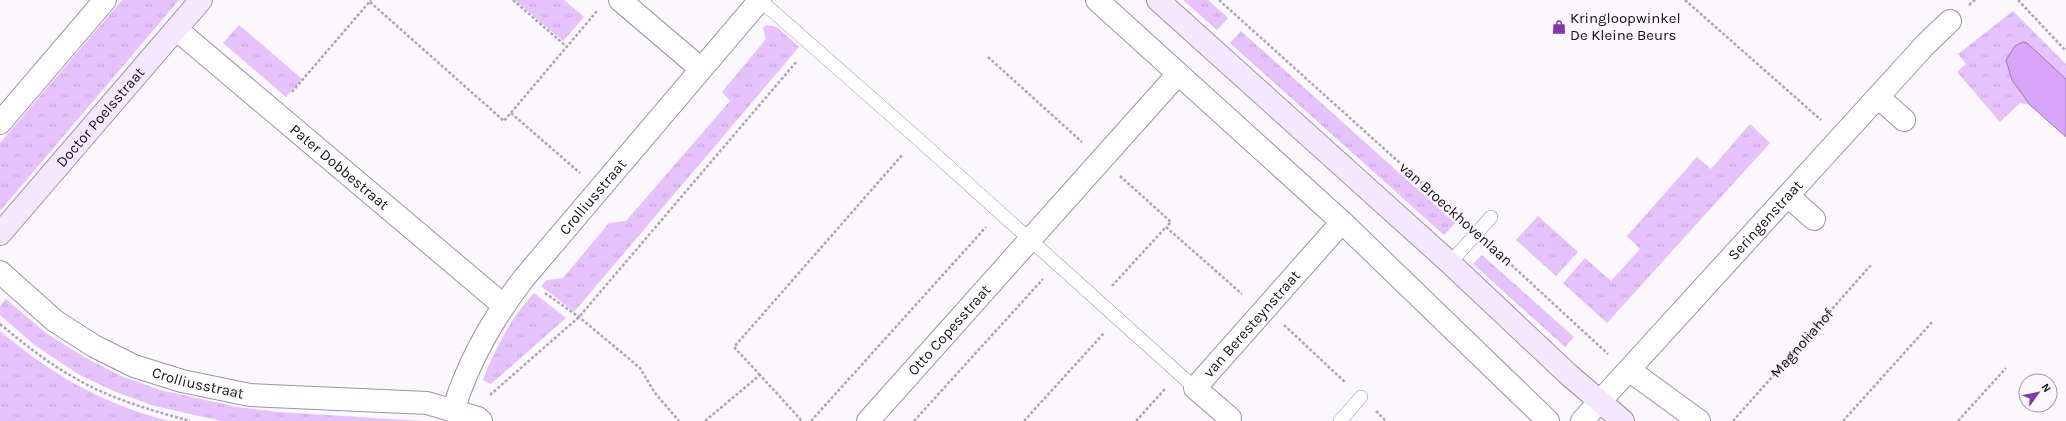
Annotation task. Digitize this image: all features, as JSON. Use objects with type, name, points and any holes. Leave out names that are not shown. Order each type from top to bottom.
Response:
[{"type":"street","points":[[0,123],[105,0]]},
{"type":"street","name":"Doctor Poelsstraat","points":[[0,234],[201,0]]},
{"type":"street","name":"Crolliusstraat","points":[[453,411],[463,379],[503,305],[524,278],[760,0]]},
{"type":"street","points":[[1097,0],[1342,222],[1548,421]]},
{"type":"street","points":[[1158,0],[1450,263],[1600,403],[1623,421]]},
{"type":"street","points":[[611,3],[701,69]]},
{"type":"street","name":"Seringenstraat","points":[[1582,421],[1878,97],[1950,21]]},
{"type":"street","name":"Pater Dobbestraat","points":[[176,29],[503,305]]},
{"type":"street","name":"Otto Copesstraat","points":[[868,421],[1178,74]]},
{"type":"street","points":[[1878,97],[1904,120]]},
{"type":"street","points":[[1788,196],[1814,219]]},
{"type":"street","name":"van Beresteynstraat","points":[[1230,420],[1195,388],[1342,222]]},
{"type":"street","name":"Crolliusstraat","points":[[0,272],[55,321],[94,346],[134,366],[182,381],[250,395],[427,403],[478,420]]},
{"type":"street","points":[[1630,370],[1699,421]]},
{"type":"lane","name":"Crolliusstraat","points":[[760,0],[918,138]]},
{"type":"lane","points":[[918,138],[1195,388]]},
{"type":"lane","points":[[1450,263],[1491,217]]},
{"type":"lane","points":[[1340,421],[1361,397]]},
{"type":"path","points":[[512,0],[567,47]]},
{"type":"path","name":"van Broeckhovenlaan","points":[[1220,0],[1477,233],[1597,345],[1630,370]]},
{"type":"path","points":[[1685,0],[1841,138]]},
{"type":"path","points":[[2018,0],[2066,52]]},
{"type":"path","points":[[275,112],[370,1],[504,121],[567,47],[611,3]]},
{"type":"path","points":[[478,420],[486,398],[579,317],[811,44]]},
{"type":"path","points":[[511,112],[599,190]]},
{"type":"path","points":[[802,421],[734,347],[918,138]]},
{"type":"path","points":[[811,421],[1000,212]]},
{"type":"path","points":[[1098,301],[1166,227],[1264,310],[1386,421]]},
{"type":"path","points":[[914,421],[1057,263]]},
{"type":"path","name":"Magnoliahof","points":[[1733,421],[1872,265]]},
{"type":"path","points":[[524,278],[579,317],[640,368],[655,393],[679,421]]},
{"type":"path","points":[[1024,421],[1117,318]]},
{"type":"path","points":[[1843,421],[1934,321]]},
{"type":"path","points":[[0,324],[33,351],[75,379],[121,400],[190,421]]},
{"type":"path","points":[[1958,421],[2006,368]]},
{"type":"path","points":[[1136,421],[1179,374]]},
{"type":"path","points":[[705,421],[760,376]]},
{"type":"green space","points":[[122,0],[179,0],[0,211],[0,143]]},
{"type":"green space","points":[[515,0],[564,0],[584,17],[563,41]]},
{"type":"green space","points":[[1183,0],[1208,0],[1228,18],[1217,30]]},
{"type":"green space","points":[[2013,11],[2066,64],[2066,79],[2027,43],[2012,80],[2030,105],[2020,103],[2000,122],[1957,72],[1966,64],[1958,54]]},
{"type":"green space","points":[[239,25],[302,79],[286,97],[223,43]]},
{"type":"green space","points":[[766,25],[777,27],[799,47],[574,312],[541,286],[547,280],[563,278],[609,223],[626,221],[730,101],[722,92],[766,39],[763,28]]},
{"type":"green space","points":[[1241,31],[1455,223],[1444,235],[1230,43]]},
{"type":"green space","points":[[1750,124],[1770,143],[1607,323],[1563,283],[1585,258],[1611,281],[1640,249],[1627,236],[1697,157],[1711,169]]},
{"type":"green space","points":[[1538,216],[1578,252],[1556,276],[1516,240]]},
{"type":"green space","points":[[1482,255],[1574,337],[1565,347],[1473,264]]},
{"type":"green space","points":[[534,293],[566,318],[491,384],[483,380],[504,334]]},
{"type":"green space","points":[[6,299],[46,333],[86,358],[121,376],[160,390],[237,407],[279,412],[423,421],[221,421],[155,406],[116,392],[78,374],[36,346],[0,315],[0,306]]},
{"type":"green space","points":[[0,331],[39,361],[79,386],[122,406],[169,421],[0,421]]},
{"type":"shaded area","points":[[2023,42],[2027,43],[2066,79],[2066,137],[2030,105],[2012,80],[2006,60],[2015,46]]},
{"type":"place","name":"Kringloopwinkel De Kleine Beurs","points":[[1559,27]]}]
